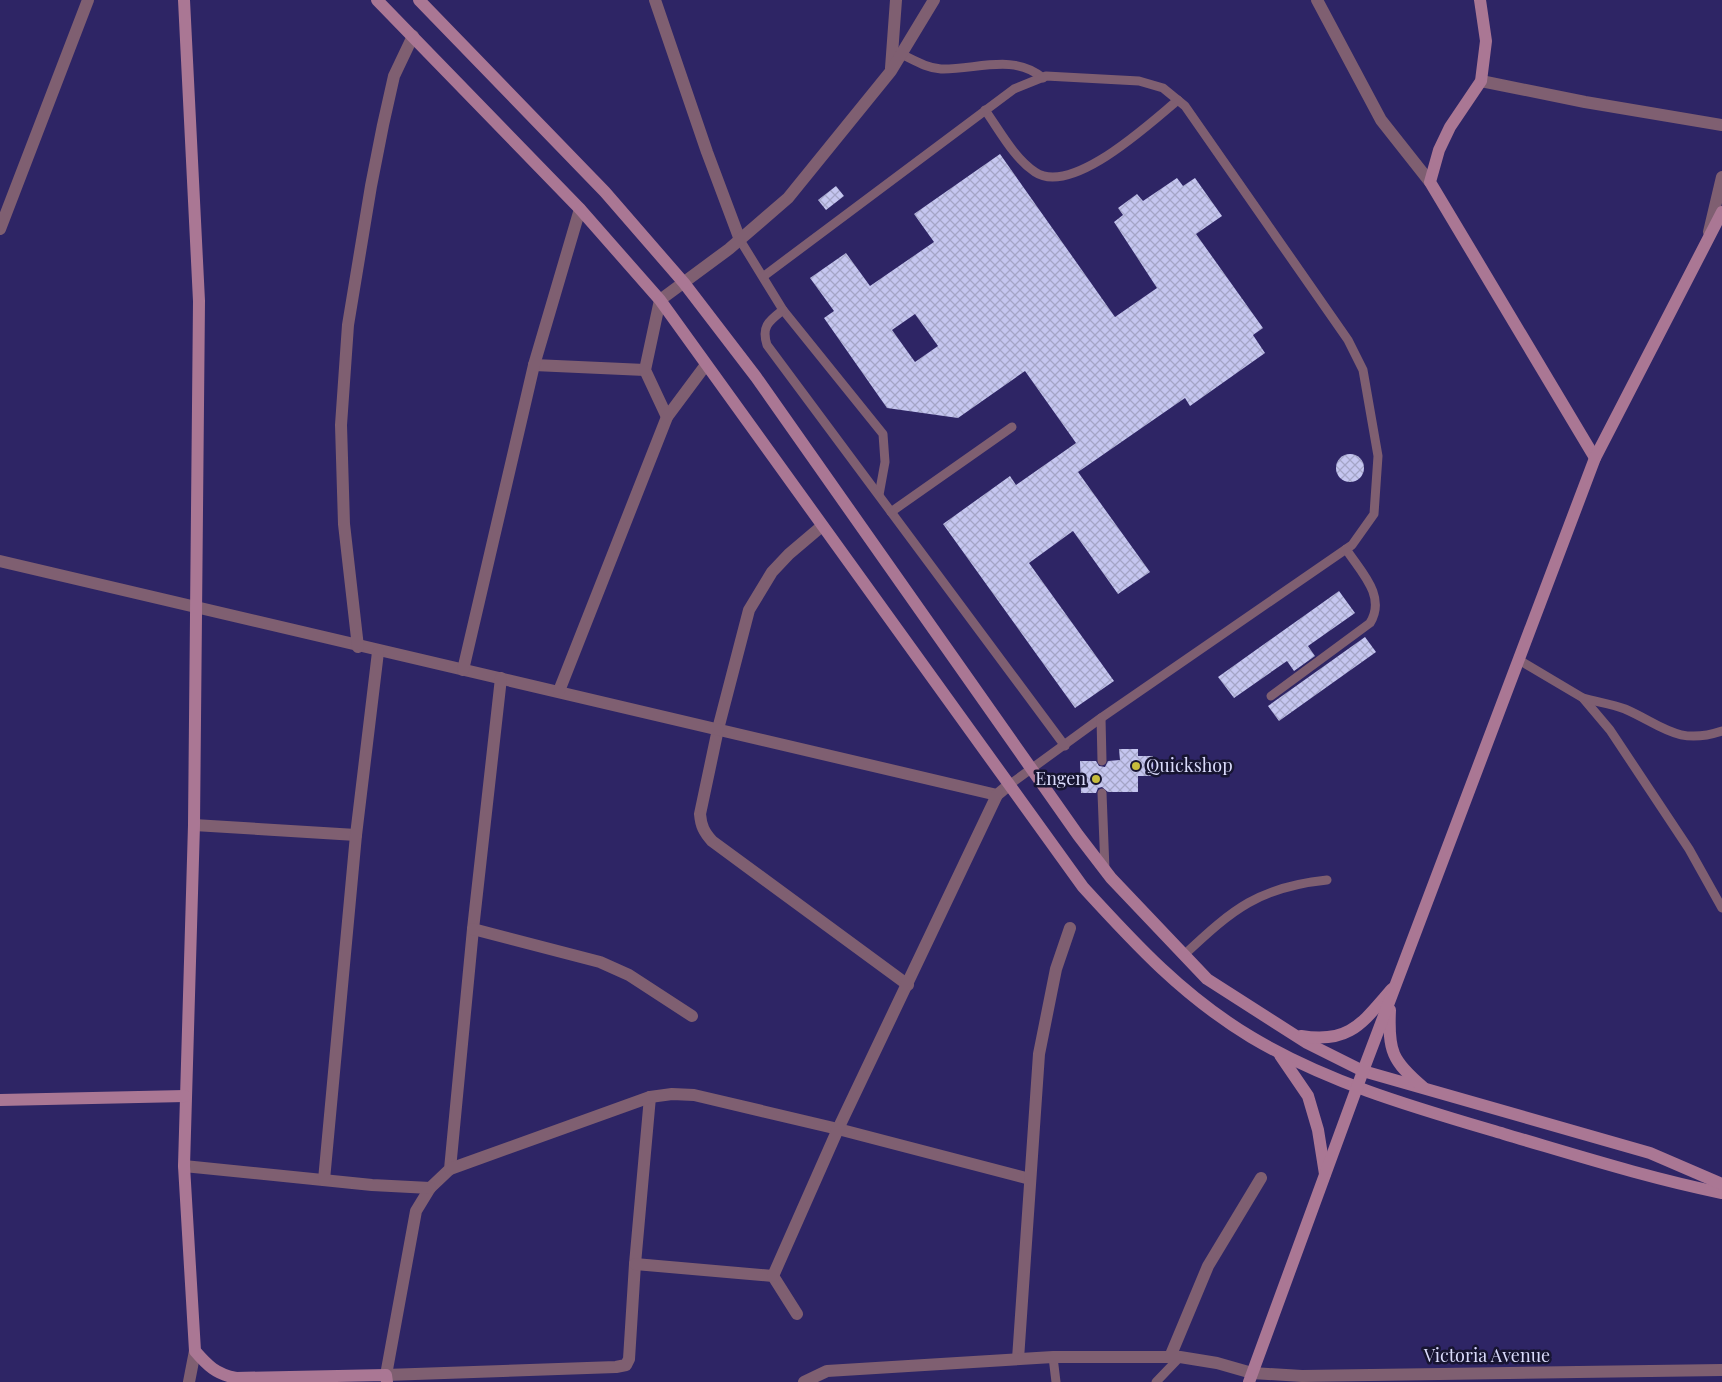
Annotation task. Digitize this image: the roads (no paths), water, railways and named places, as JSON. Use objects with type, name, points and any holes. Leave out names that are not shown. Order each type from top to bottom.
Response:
[{"type":"street","points":[[0,228],[88,0]]},
{"type":"street","points":[[184,0],[199,301],[194,825],[184,1166],[195,1351],[189,1382]]},
{"type":"street","points":[[377,0],[580,209],[660,300],[705,366],[1083,887],[1149,959],[1187,992],[1250,1036],[1313,1071],[1386,1099],[1660,1180],[1722,1193]]},
{"type":"street","points":[[419,0],[606,192],[684,283],[767,393],[1105,870],[1208,979],[1294,1034],[1363,1072],[1650,1153],[1722,1184]]},
{"type":"street","points":[[655,0],[706,152],[740,240]]},
{"type":"street","points":[[891,70],[896,0]]},
{"type":"street","points":[[667,416],[645,370],[660,300],[740,240],[788,198],[891,70],[934,0]]},
{"type":"street","points":[[1317,0],[1382,120],[1430,182],[1595,458]]},
{"type":"street","points":[[1430,182],[1439,150],[1450,127],[1481,80],[1485,67],[1486,41],[1480,0]]},
{"type":"street","points":[[358,646],[343,514],[341,425],[348,325],[371,186],[394,76],[413,36]]},
{"type":"street","points":[[1481,80],[1585,102],[1722,125]]},
{"type":"street","points":[[1708,237],[1722,177]]},
{"type":"street","points":[[463,670],[534,365],[580,209]]},
{"type":"street","points":[[1251,1378],[1357,1088],[1595,458],[1722,212]]},
{"type":"street","points":[[534,365],[645,370]]},
{"type":"street","points":[[558,691],[667,416],[705,366]]},
{"type":"street","points":[[822,526],[789,554],[772,572],[749,610],[718,729],[700,814],[703,831],[712,841],[908,985]]},
{"type":"street","points":[[0,561],[378,652],[558,691],[997,795]]},
{"type":"street","points":[[324,1180],[356,835],[378,652]]},
{"type":"street","points":[[450,1169],[473,928],[501,678]]},
{"type":"street","points":[[773,1276],[838,1129],[997,795],[1009,786]]},
{"type":"street","points":[[194,825],[356,835]]},
{"type":"street","points":[[473,928],[600,962],[629,975],[692,1016]]},
{"type":"street","points":[[1018,1359],[1039,1054],[1056,969],[1070,928]]},
{"type":"street","points":[[1294,1034],[1322,1039],[1346,1034],[1363,1022],[1396,984]]},
{"type":"street","points":[[1390,1000],[1390,1040],[1395,1058],[1402,1070],[1428,1091]]},
{"type":"street","points":[[1278,1052],[1308,1096],[1318,1130],[1326,1176]]},
{"type":"street","points":[[386,1379],[416,1211],[430,1188],[450,1169],[650,1097],[672,1094],[694,1096],[838,1129],[1030,1179]]},
{"type":"street","points":[[0,1100],[185,1096]]},
{"type":"street","points":[[195,1351],[210,1369],[222,1376],[236,1378],[386,1379],[623,1367],[629,1359],[635,1264],[650,1097]]},
{"type":"street","points":[[184,1166],[430,1188]]},
{"type":"street","points":[[1175,1357],[1208,1266],[1261,1178]]},
{"type":"street","points":[[635,1264],[773,1276]]},
{"type":"street","points":[[773,1276],[797,1314]]},
{"type":"street","name":"Victoria Avenue","points":[[804,1382],[828,1371],[1053,1357],[1175,1357],[1218,1363],[1251,1378],[1450,1373],[1667,1376],[1722,1370]]},
{"type":"lane","points":[[901,54],[925,66],[941,69],[1010,64],[1033,69],[1043,78]]},
{"type":"lane","points":[[764,276],[1014,89],[1043,78],[1081,77],[1139,81],[1163,88],[1185,106],[1348,340],[1363,370],[1378,456],[1377,492],[1374,514],[1369,524],[1346,549],[1101,718],[1009,786]]},
{"type":"lane","points":[[985,110],[1022,161],[1037,174],[1055,177],[1084,170],[1127,143],[1178,100]]},
{"type":"lane","points":[[740,240],[784,310],[883,434],[885,462],[878,495]]},
{"type":"lane","points":[[784,310],[767,323],[764,334],[768,345],[1065,746]]},
{"type":"lane","points":[[891,512],[1012,426]]},
{"type":"lane","points":[[1271,696],[1370,623],[1376,613],[1376,595],[1346,549]]},
{"type":"lane","points":[[1519,660],[1583,698],[1623,708],[1671,734],[1709,735],[1722,731]]},
{"type":"lane","points":[[1583,698],[1610,730],[1718,892],[1722,908]]},
{"type":"lane","points":[[1101,718],[1102,761]]},
{"type":"lane","points":[[1102,793],[1105,870]]},
{"type":"lane","points":[[1185,954],[1217,924],[1242,905],[1267,893],[1301,882],[1327,880]]},
{"type":"lane","points":[[1053,1357],[1056,1382]]},
{"type":"lane","points":[[1156,1382],[1175,1357]]},
{"type":"place","name":"Quickshop","points":[[1136,766]]},
{"type":"place","name":"Engen","points":[[1096,779]]}]
